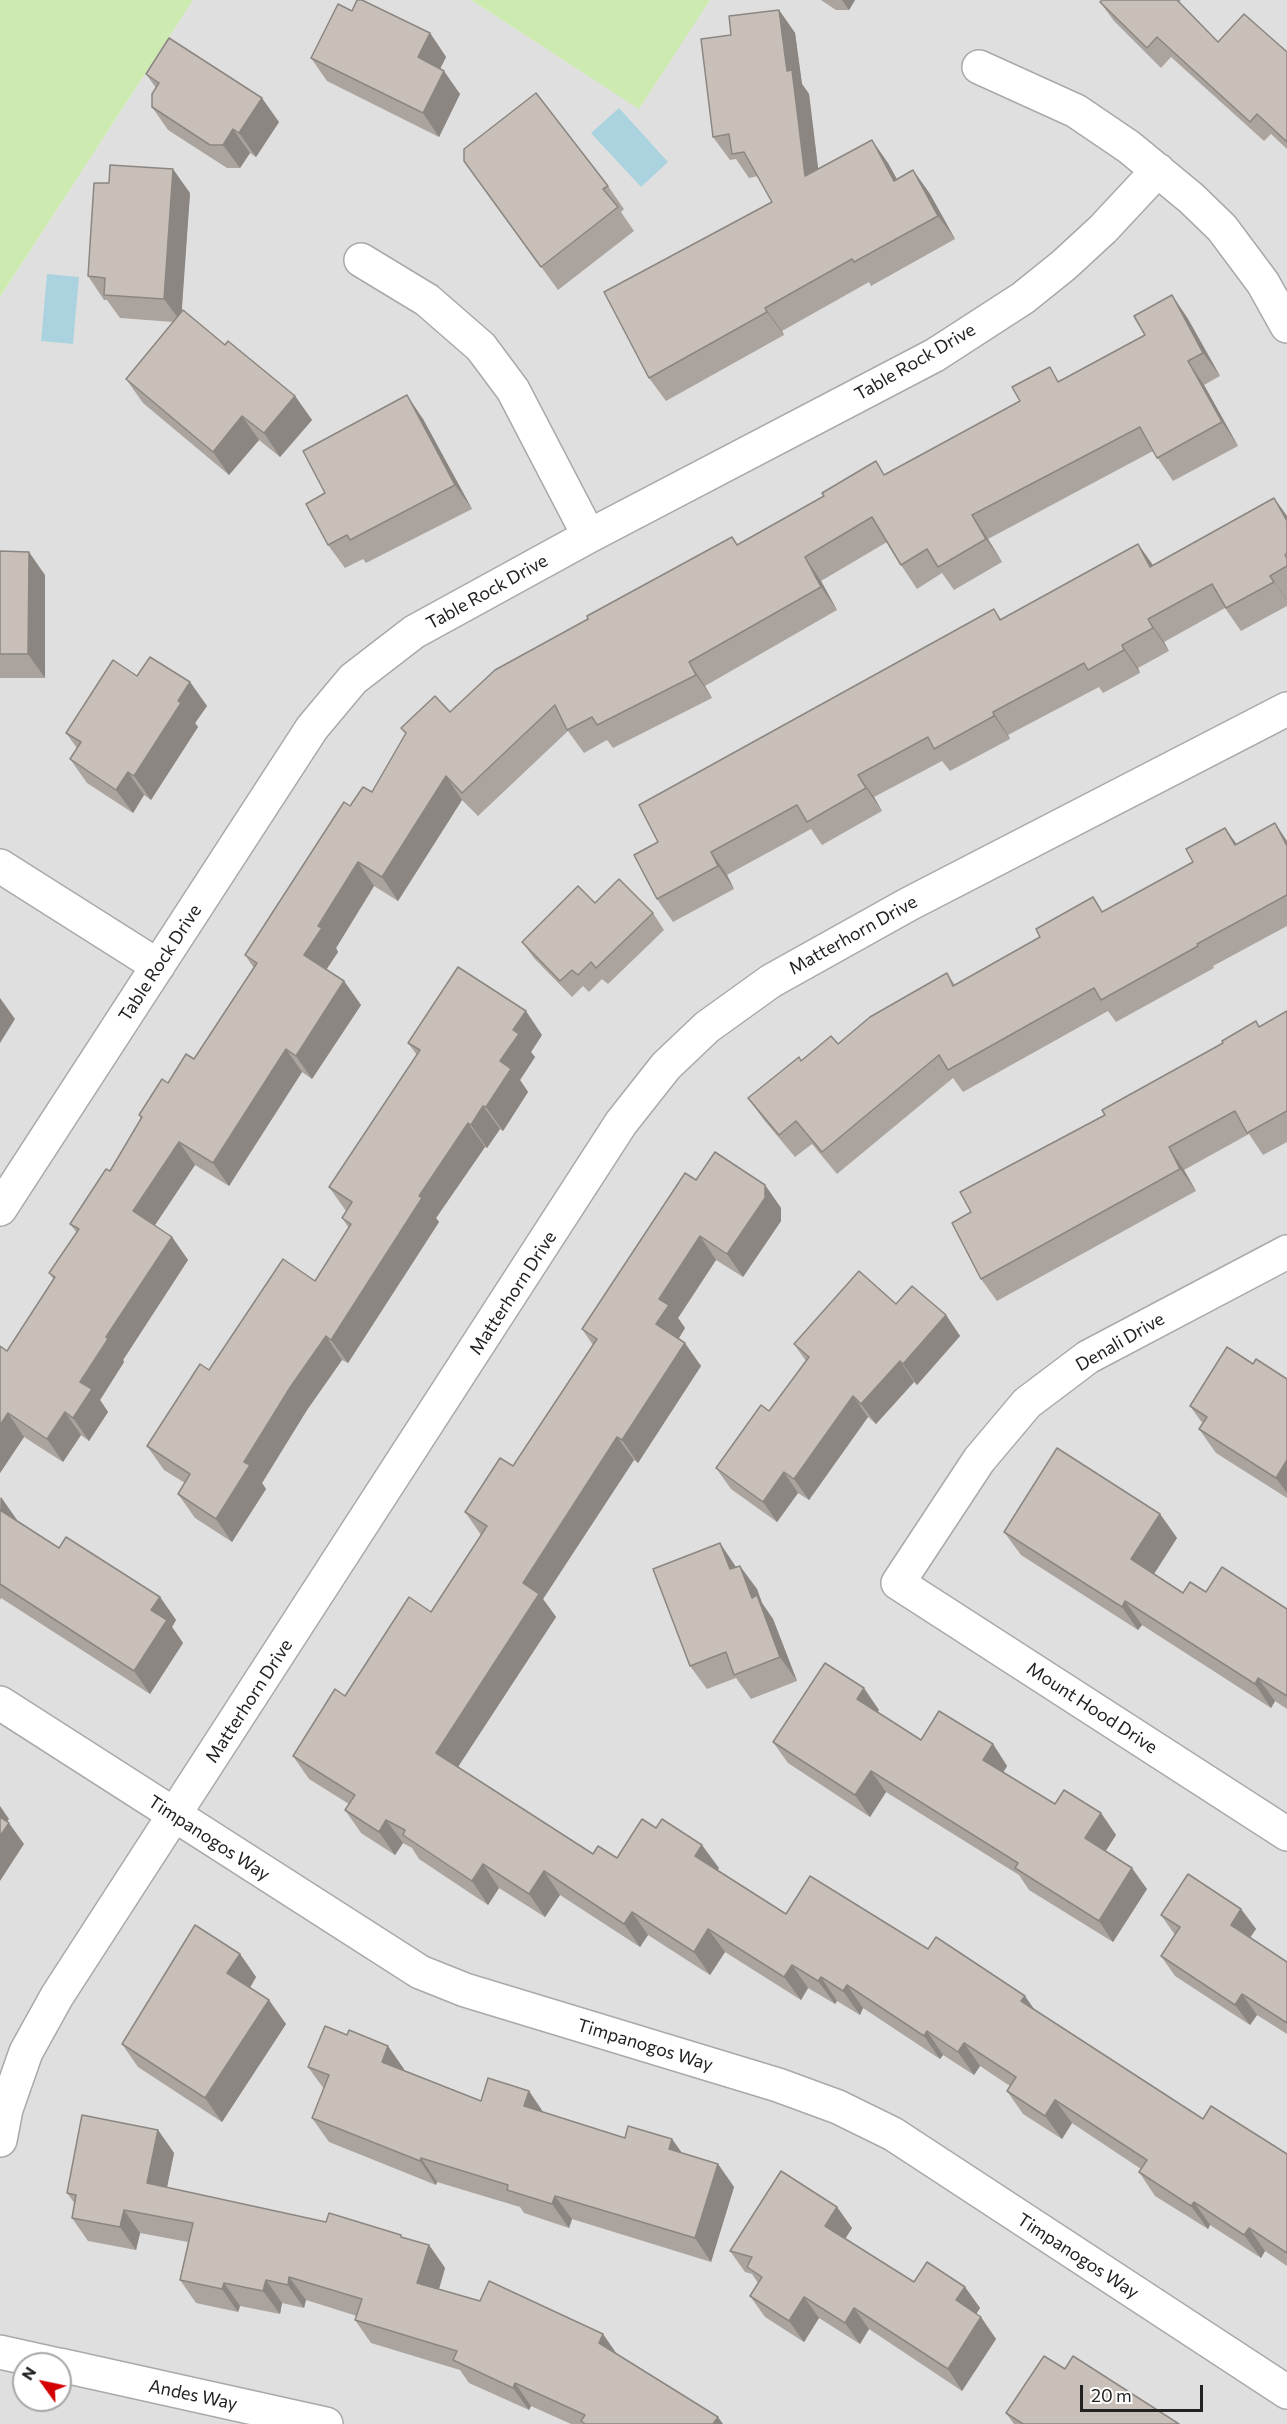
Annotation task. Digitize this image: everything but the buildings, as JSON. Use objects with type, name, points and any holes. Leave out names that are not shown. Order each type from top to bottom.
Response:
[{"type":"street","points":[[979,67],[1076,111],[1158,170],[1222,228],[1263,284],[1287,326]]},
{"type":"street","name":"Table Rock Drive","points":[[0,1209],[312,728],[353,679],[414,632],[589,536],[935,355],[1023,298],[1064,265],[1103,229],[1158,170]]},
{"type":"street","points":[[361,260],[427,300],[481,347],[513,390],[589,536]]},
{"type":"street","name":"Matterhorn Drive","points":[[0,2140],[6,2109],[26,2052],[57,1996],[621,1123],[666,1066],[707,1027],[771,981],[909,904],[1287,709]]},
{"type":"street","points":[[0,866],[158,966]]},
{"type":"street","name":"Denali Drive","points":[[898,1583],[979,1460],[1027,1403],[1088,1357],[1287,1252]]},
{"type":"street","name":"Mount Hood Drive","points":[[898,1583],[1287,1834]]},
{"type":"street","name":"Timpanogos Way","points":[[0,1703],[420,1972],[465,1990],[778,2085],[838,2107],[893,2134],[1287,2392]]},
{"type":"street","name":"Andes Way","points":[[72,2368],[326,2424]]},
{"type":"shaded area","points":[[193,0],[471,0],[638,108],[710,0],[1287,0],[1287,2424],[0,2424],[0,297]]},
{"type":"green space","points":[[0,0],[193,0],[0,297]]},
{"type":"green space","points":[[471,0],[710,0],[639,109]]},
{"type":"water","points":[[619,108],[668,162],[641,187],[591,133]]},
{"type":"water","points":[[47,274],[79,277],[73,344],[41,341]]}]
